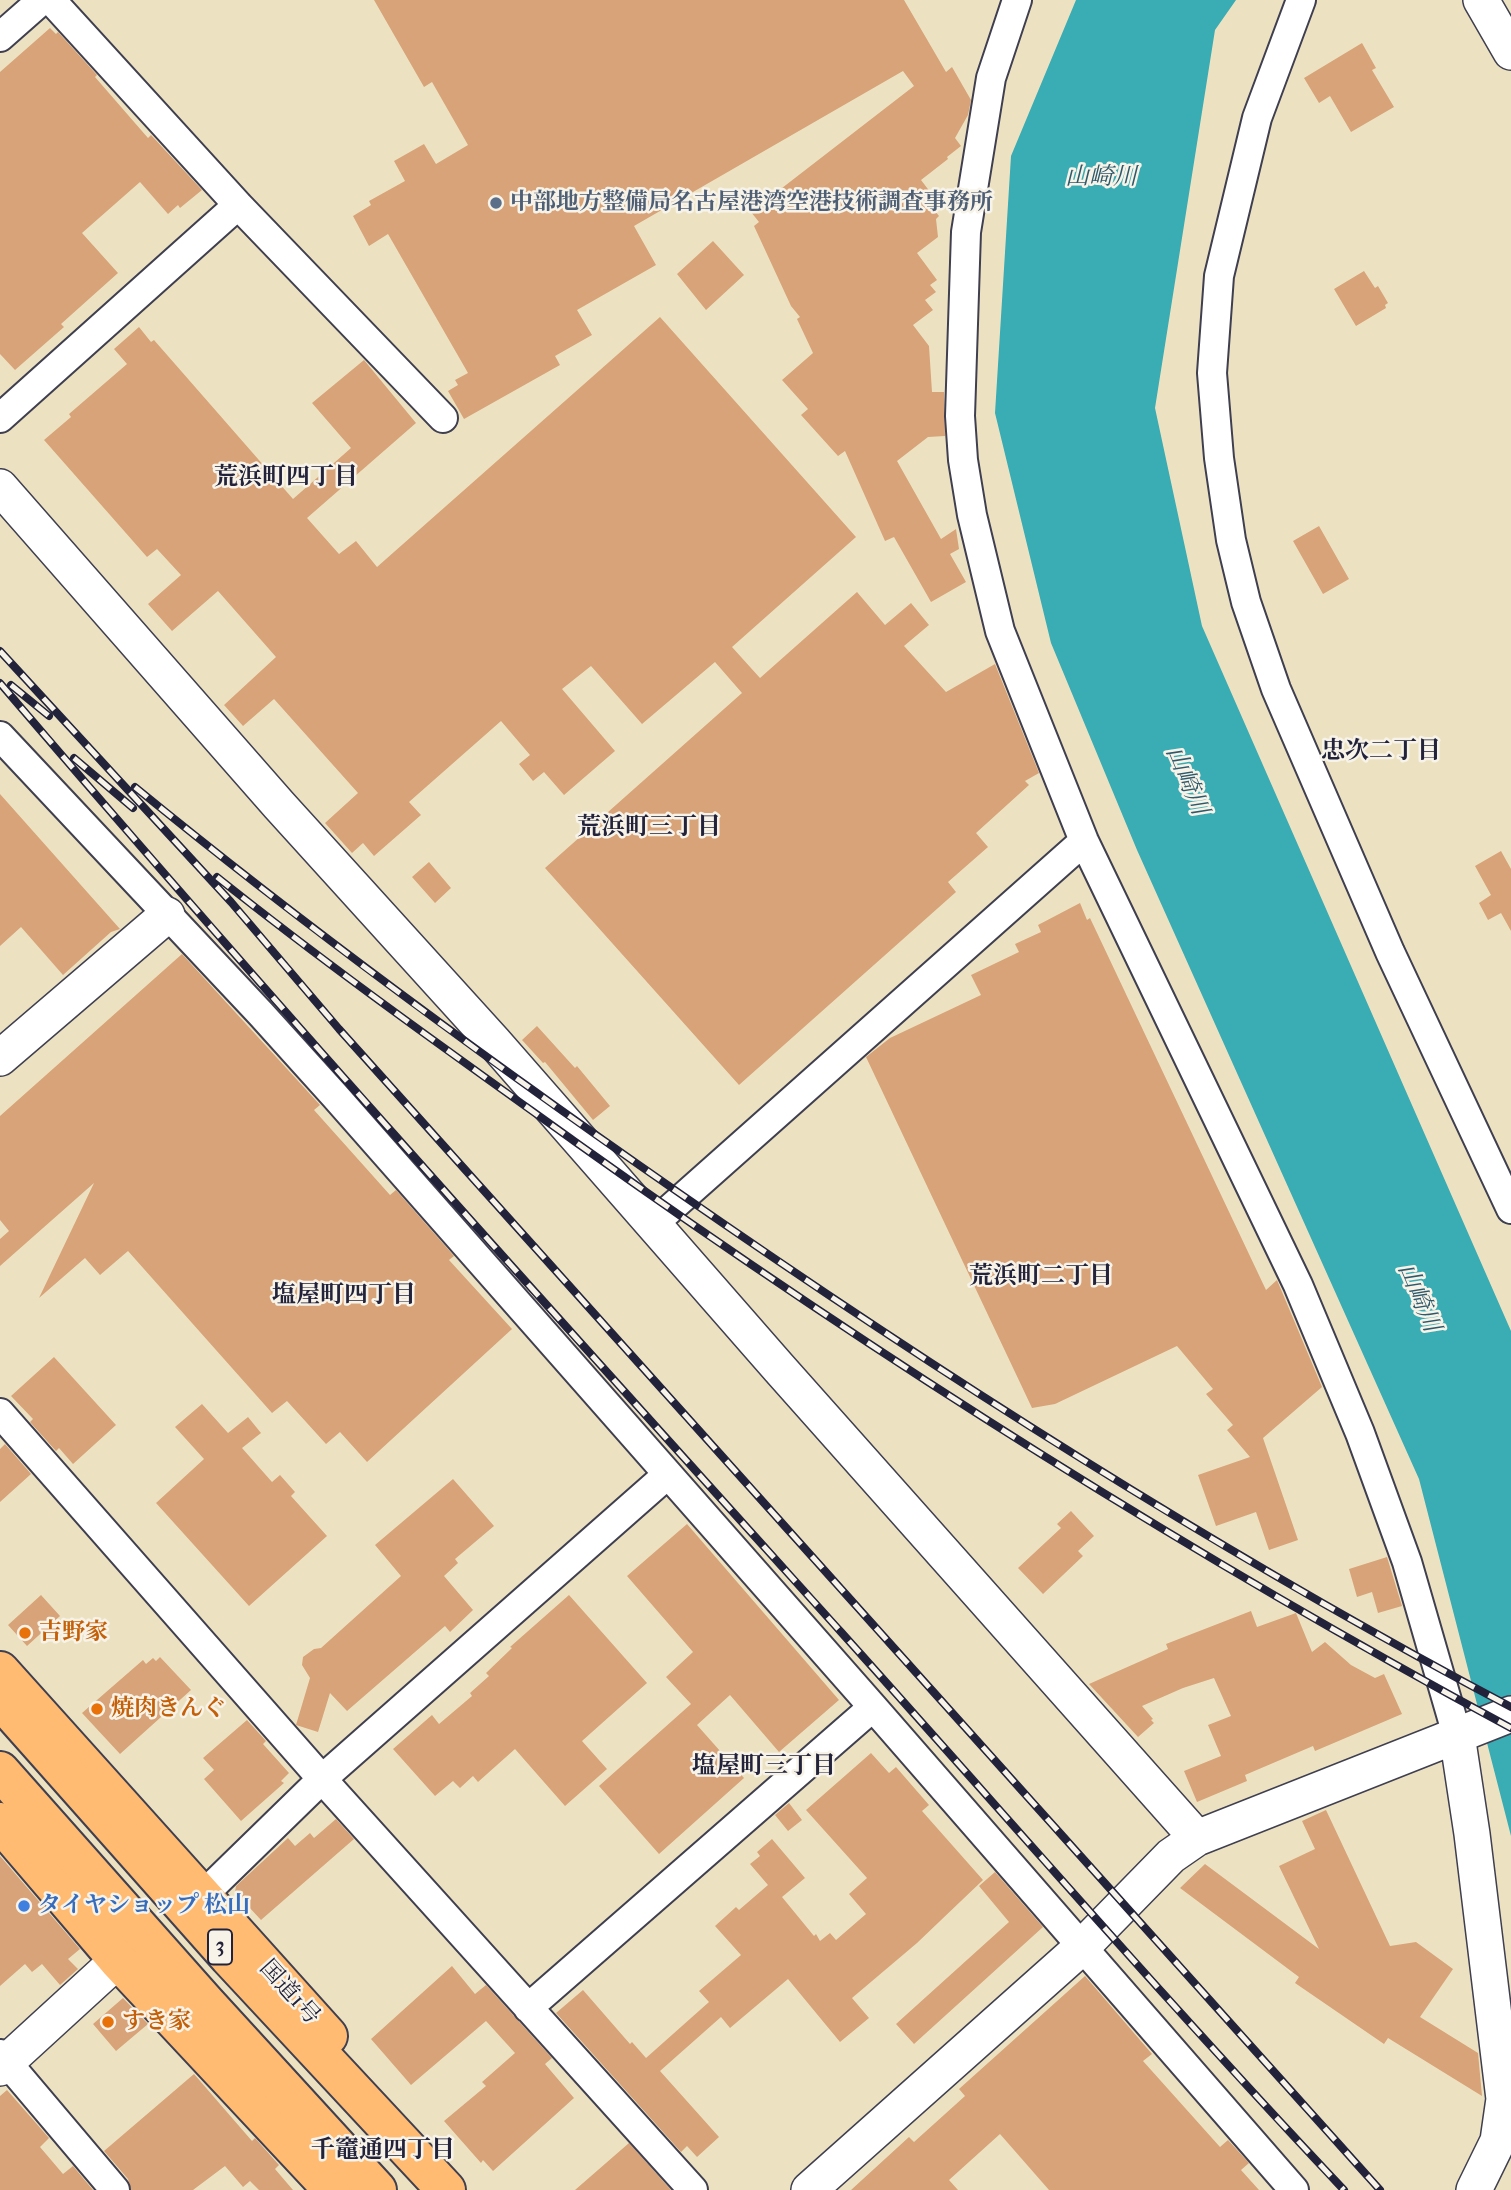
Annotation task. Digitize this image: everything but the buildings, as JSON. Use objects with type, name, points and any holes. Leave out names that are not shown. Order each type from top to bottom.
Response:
[{"type":"highway","name":"国道1号","points":[[0,1671],[466,2190]]},
{"type":"highway","name":"3","points":[[0,1699],[229,1957],[446,2190]]},
{"type":"highway","points":[[0,1725],[229,1957]]},
{"type":"highway","name":"3","points":[[0,1771],[205,2002],[377,2190]]},
{"type":"highway","points":[[0,1822],[118,1960],[333,2190]]},
{"type":"street","points":[[0,37],[42,0]]},
{"type":"street","points":[[51,0],[238,205],[443,418]]},
{"type":"street","points":[[1017,0],[991,78],[966,232],[960,416],[963,460],[972,515],[1000,631],[1084,841],[1314,1322],[1360,1433],[1464,1732],[1472,1834],[1504,2099],[1498,2141],[1474,2190]]},
{"type":"street","points":[[1301,0],[1257,118],[1219,276],[1212,373],[1219,458],[1231,540],[1246,602],[1276,689],[1390,952],[1511,1209]]},
{"type":"street","points":[[1481,0],[1511,52]]},
{"type":"street","points":[[0,418],[238,205]]},
{"type":"street","points":[[0,487],[1197,1838]]},
{"type":"street","points":[[0,736],[335,1096],[1083,1946],[1294,2190]]},
{"type":"street","points":[[653,1224],[1084,841]]},
{"type":"street","points":[[0,1058],[167,915]]},
{"type":"street","points":[[0,1413],[323,1779],[693,2190]]},
{"type":"street","points":[[202,1896],[323,1779],[667,1475]]},
{"type":"street","points":[[528,2008],[873,1707]]},
{"type":"street","points":[[809,2190],[1083,1946],[1171,1856],[1197,1838],[1511,1714]]},
{"type":"street","points":[[115,2190],[2,2061],[118,1960]]},
{"type":"water","name":"山崎川","points":[[1076,0],[1236,0],[1215,30],[1155,408],[1202,626],[1511,1331],[1511,1836],[1419,1479],[1137,850],[1051,643],[995,413],[1011,156]]},
{"type":"railway","points":[[0,651],[231,902],[339,1029],[1380,2190]]},
{"type":"railway","points":[[0,683],[207,923],[417,1160],[1153,1983],[1344,2190]]},
{"type":"railway","points":[[11,685],[49,716]]},
{"type":"railway","points":[[74,758],[133,808]]},
{"type":"railway","points":[[135,787],[278,901],[425,1012],[648,1172],[819,1289],[1012,1415],[1209,1537],[1409,1652],[1511,1707]]},
{"type":"railway","points":[[217,877],[349,978],[574,1141],[917,1375],[1151,1522],[1270,1593],[1511,1728]]},
{"type":"place","name":"中部地方整備局名古屋港湾空港技術調査事務所","points":[[496,203]]},
{"type":"place","name":"吉野家","points":[[25,1633]]},
{"type":"place","name":"焼肉きんぐ","points":[[97,1709]]},
{"type":"place","name":"タイヤショップ 松山","points":[[24,1906]]},
{"type":"place","name":"すき家","points":[[108,2022]]},
{"type":"district","name":"荒浜町四丁目","points":[[286,478]]},
{"type":"district","name":"忠次二丁目","points":[[1381,752]]},
{"type":"district","name":"荒浜町三丁目","points":[[649,828]]},
{"type":"district","name":"荒浜町二丁目","points":[[1041,1277]]},
{"type":"district","name":"塩屋町四丁目","points":[[344,1296]]},
{"type":"district","name":"塩屋町三丁目","points":[[764,1767]]},
{"type":"district","name":"千竈通四丁目","points":[[383,2151]]}]
